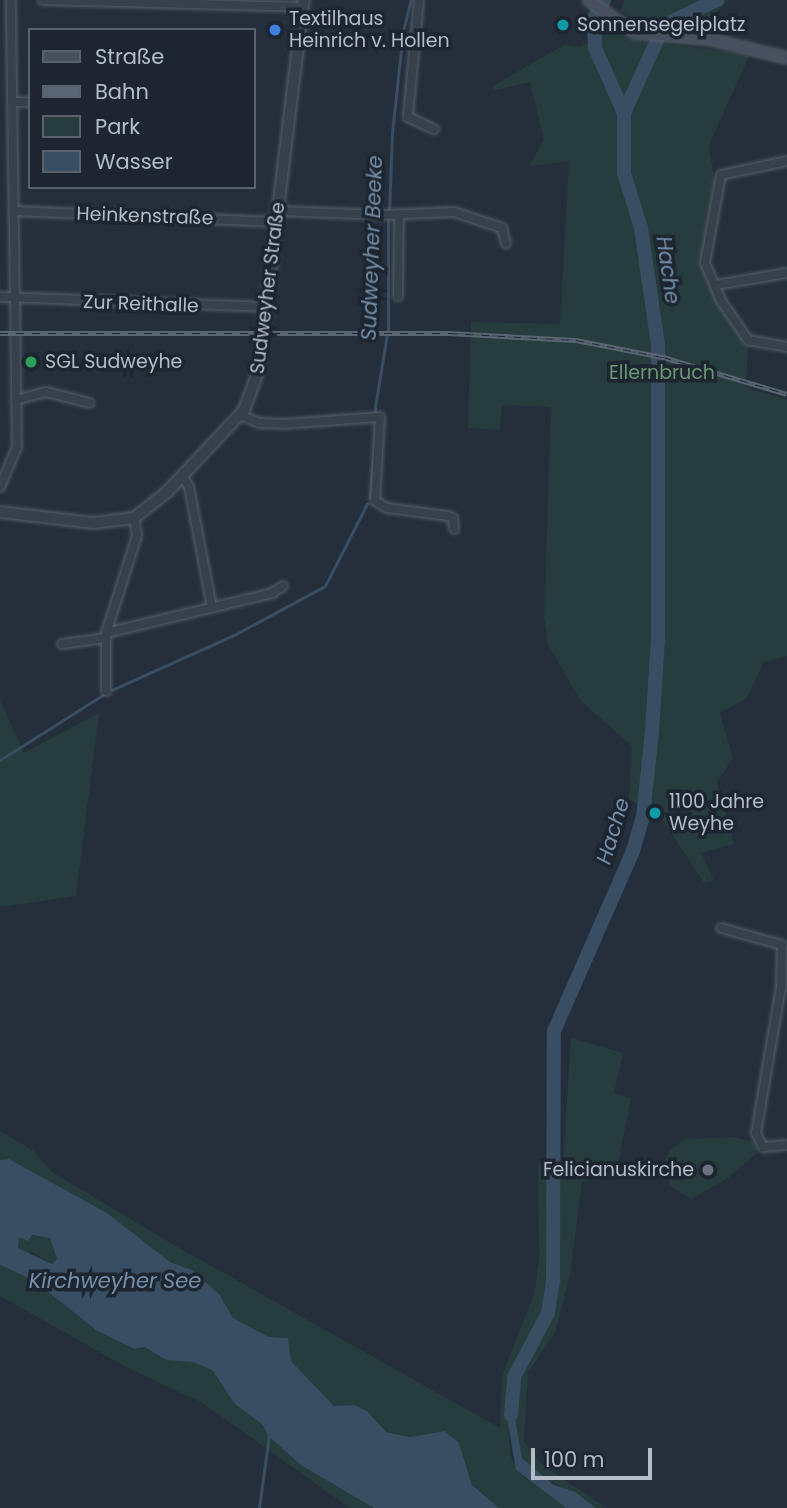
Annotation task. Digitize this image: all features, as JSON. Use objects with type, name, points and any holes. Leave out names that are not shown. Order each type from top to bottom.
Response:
[{"type":"main road","points":[[596,6],[635,33],[651,38],[709,39],[787,58]]},
{"type":"street","points":[[0,487],[17,447],[11,0]]},
{"type":"street","points":[[43,0],[304,4]]},
{"type":"street","points":[[419,0],[408,117],[434,129]]},
{"type":"street","name":"Sudweyher Straße","points":[[134,517],[183,477],[241,415],[255,387],[304,4]]},
{"type":"street","points":[[12,102],[28,102]]},
{"type":"street","points":[[787,161],[726,172],[718,179],[705,263],[720,299],[748,340],[787,347]]},
{"type":"street","name":"Heinkenstraße","points":[[14,211],[277,217],[454,212],[477,217],[502,228],[506,244]]},
{"type":"street","points":[[398,296],[399,214]]},
{"type":"street","points":[[716,285],[787,273]]},
{"type":"street","name":"Zur Reithalle","points":[[0,297],[15,300],[267,307]]},
{"type":"street","points":[[16,400],[46,391],[90,403]]},
{"type":"street","points":[[241,415],[259,423],[284,424],[375,417],[376,501],[387,508],[448,516],[453,518],[454,530]]},
{"type":"street","points":[[183,477],[189,486],[212,608]]},
{"type":"street","points":[[0,512],[80,522],[134,517],[137,536],[106,636],[106,691]]},
{"type":"street","points":[[62,644],[106,636],[283,586]]},
{"type":"street","points":[[720,928],[782,945],[784,987],[757,1126],[763,1147],[787,1145]]},
{"type":"green space","points":[[625,0],[729,0],[699,29],[680,30],[639,24],[620,10]]},
{"type":"green space","name":"Ellernbruch","points":[[599,16],[614,31],[637,41],[750,54],[709,145],[714,178],[703,264],[718,300],[748,343],[746,387],[787,400],[787,656],[764,662],[747,698],[720,713],[733,758],[717,782],[734,844],[701,853],[714,881],[704,883],[657,811],[629,800],[632,746],[581,701],[548,645],[544,618],[551,407],[502,405],[500,430],[468,428],[471,322],[560,324],[569,161],[529,166],[544,140],[530,82],[494,90],[493,86],[564,45],[579,47],[598,39]]},
{"type":"green space","points":[[0,700],[24,753],[99,713],[76,896],[0,907]]},
{"type":"green space","points":[[571,1038],[623,1053],[614,1093],[631,1098],[616,1174],[582,1182],[570,1274],[555,1333],[528,1372],[524,1441],[542,1465],[607,1508],[596,1508],[532,1469],[522,1458],[507,1406],[511,1458],[524,1477],[566,1508],[499,1508],[472,1485],[459,1443],[445,1431],[410,1437],[386,1432],[367,1411],[355,1405],[334,1406],[291,1361],[288,1348],[279,1337],[269,1337],[233,1318],[219,1294],[192,1270],[170,1262],[107,1213],[9,1159],[0,1160],[0,1131],[35,1152],[52,1172],[174,1245],[500,1428],[502,1376],[535,1291],[539,1260],[538,1162],[562,1180]]},
{"type":"green space","points":[[733,1137],[755,1142],[757,1153],[728,1178],[691,1199],[670,1186],[665,1161],[670,1150],[685,1139]]},
{"type":"green space","points":[[19,1236],[50,1238],[58,1259],[52,1264],[32,1252],[25,1254],[18,1248]]},
{"type":"green space","points":[[0,1265],[33,1280],[96,1330],[134,1349],[145,1347],[166,1360],[193,1362],[212,1370],[223,1387],[263,1425],[268,1436],[302,1466],[374,1508],[350,1508],[203,1403],[128,1368],[0,1296]]},
{"type":"water","name":"Kirchweyher See","points":[[9,1159],[107,1213],[170,1262],[192,1270],[219,1294],[233,1318],[269,1337],[288,1338],[291,1361],[334,1406],[355,1405],[367,1411],[386,1432],[410,1437],[445,1431],[459,1443],[472,1485],[499,1508],[374,1508],[302,1466],[268,1436],[263,1425],[235,1404],[212,1370],[193,1362],[166,1360],[145,1347],[134,1349],[96,1330],[33,1280],[0,1265],[0,1160]],"holes":[[[32,1235],[50,1238],[57,1259],[52,1264],[18,1248],[19,1237],[28,1241]]]},
{"type":"water","points":[[511,1397],[522,1458],[554,1485],[575,1492],[596,1508],[566,1508],[516,1470],[508,1423]]},
{"type":"waterway","name":"Sudweyher Beeke","points":[[389,212],[392,133],[403,31],[411,0]]},
{"type":"waterway","name":"Hache","points":[[604,0],[594,18],[595,48],[624,113]]},
{"type":"waterway","name":"Hache","points":[[511,1415],[514,1377],[548,1313],[553,1281],[554,1031],[633,851],[643,817],[652,731],[658,638],[658,345],[641,228],[624,173],[624,113],[664,25],[717,0]]},
{"type":"waterway","name":"Sudweyher Beeke","points":[[374,414],[388,328],[388,219]]},
{"type":"waterway","name":"Sudweyher Beeke","points":[[370,498],[373,462]]},
{"type":"waterway","name":"Sudweyher Beeke","points":[[112,690],[236,634],[325,586],[367,504]]},
{"type":"waterway","name":"Sudweyher Beeke","points":[[0,760],[103,695]]},
{"type":"waterway","points":[[259,1508],[269,1435]]},
{"type":"railway","points":[[0,333],[449,333],[576,340],[663,357],[787,394]]},
{"type":"place","name":"Sonnensegelplatz","points":[[563,25]]},
{"type":"place","name":"Textilhaus Heinrich v. Hollen","points":[[275,30]]},
{"type":"place","name":"SGL Sudweyhe","points":[[31,362]]},
{"type":"place","name":"1100 Jahre Weyhe","points":[[655,813]]},
{"type":"place","name":"Felicianuskirche","points":[[708,1170]]}]
